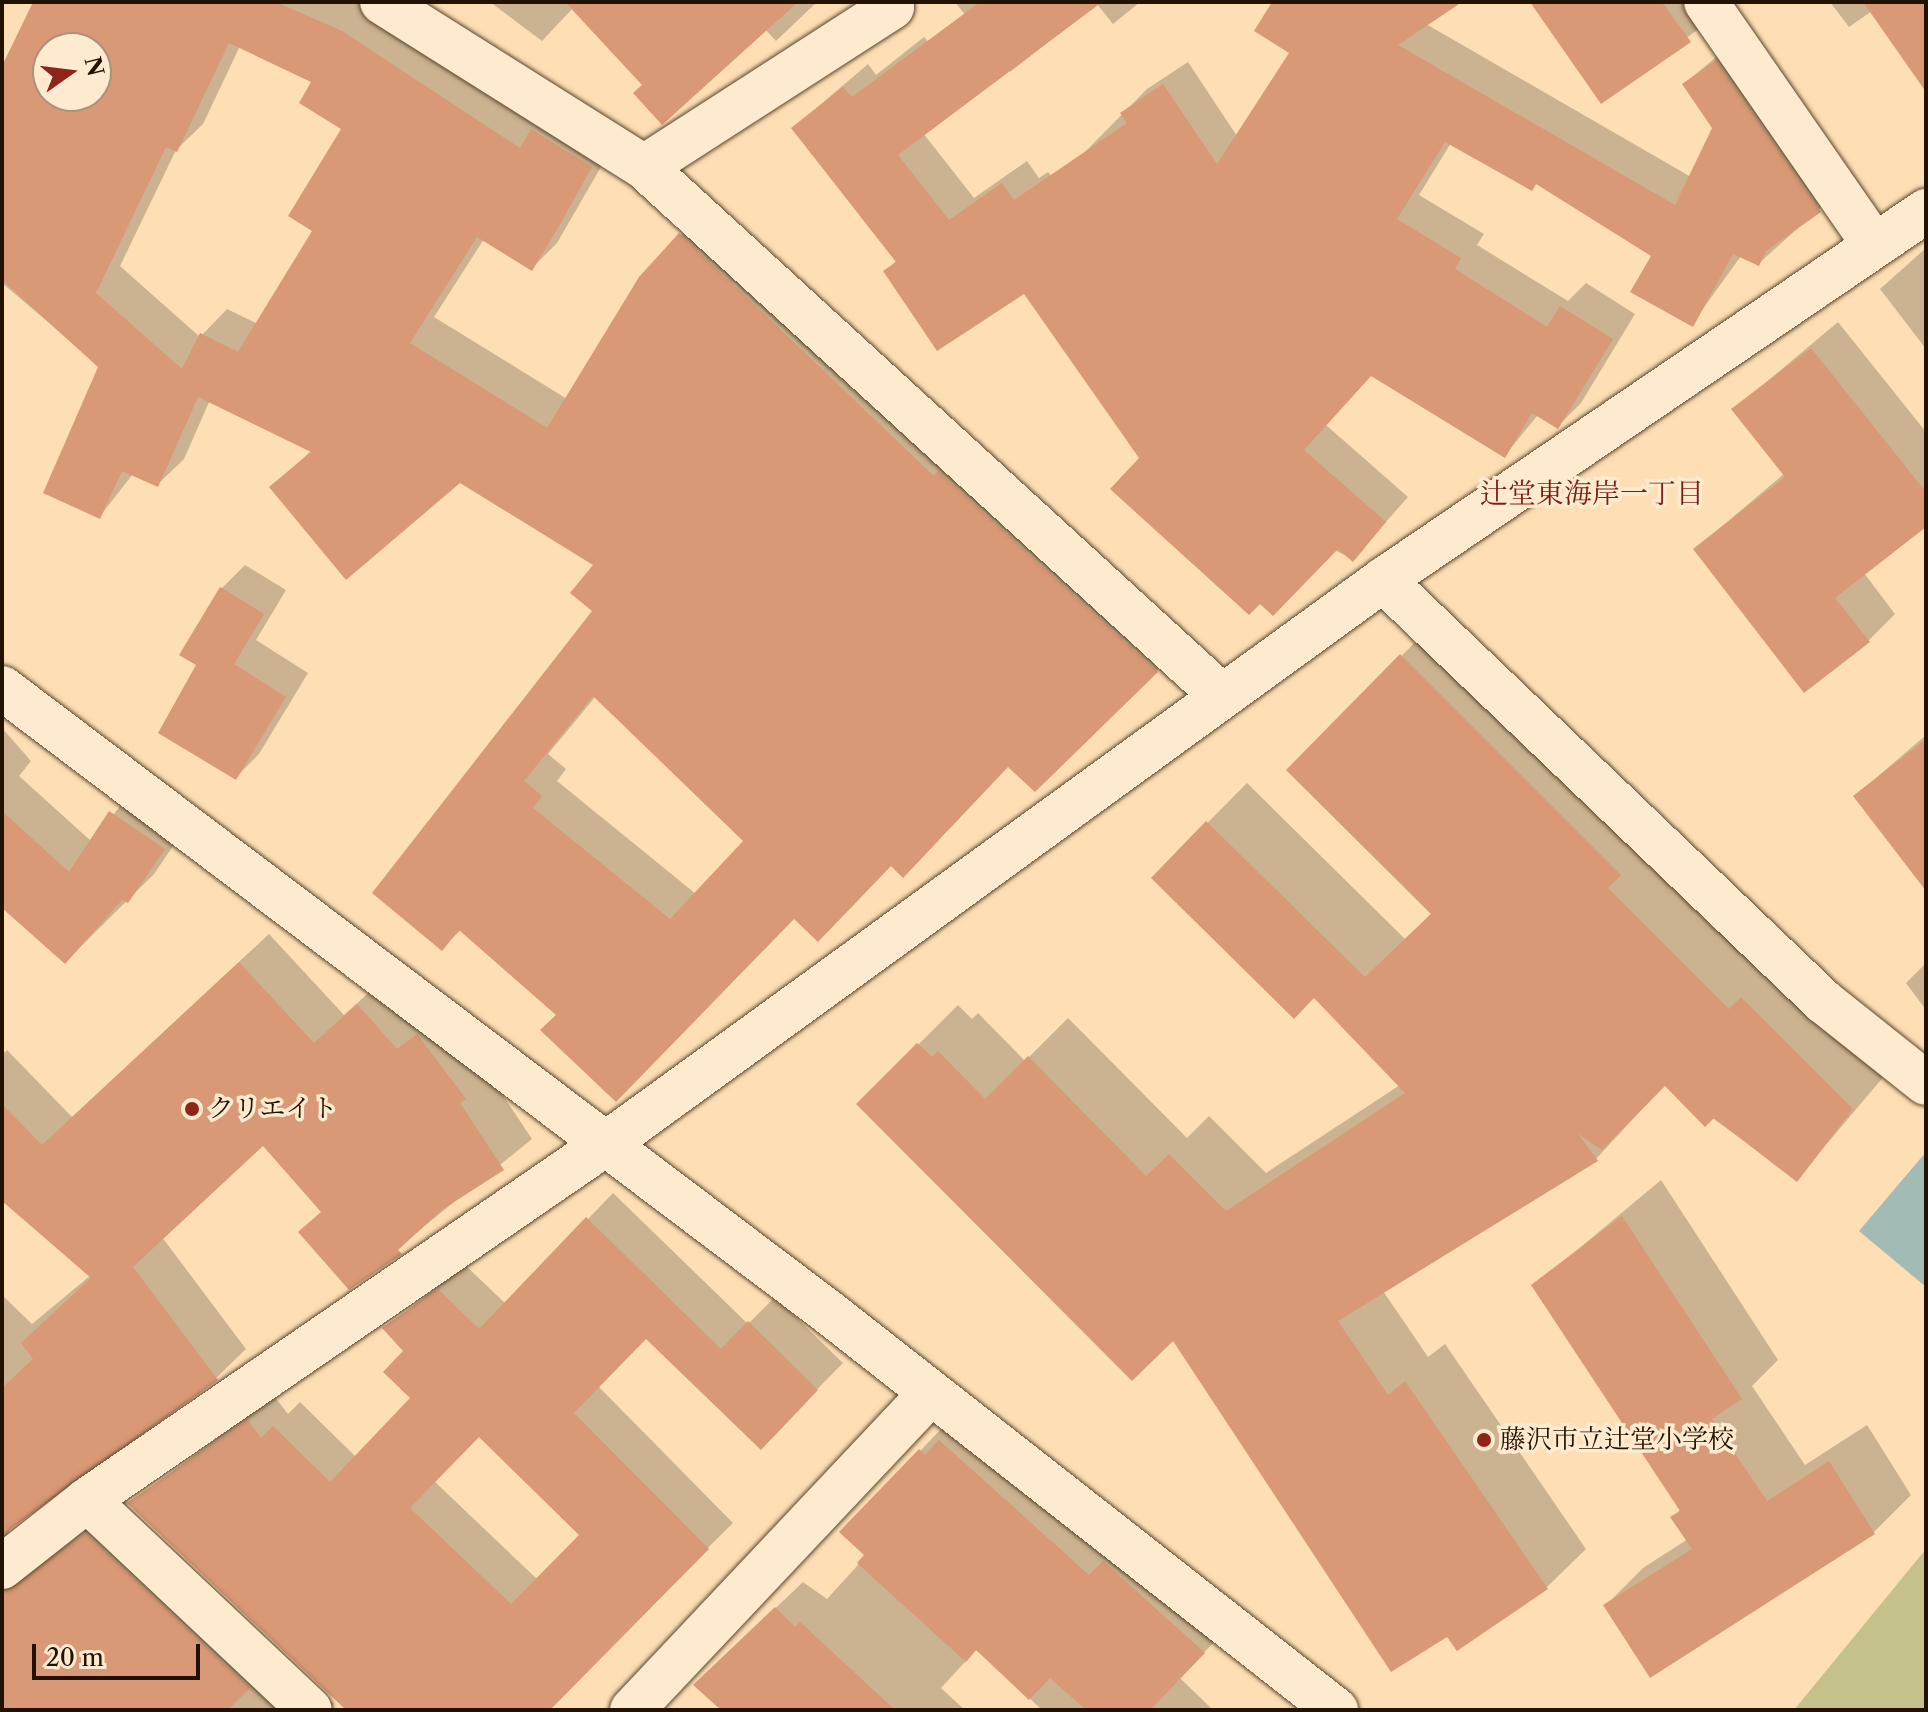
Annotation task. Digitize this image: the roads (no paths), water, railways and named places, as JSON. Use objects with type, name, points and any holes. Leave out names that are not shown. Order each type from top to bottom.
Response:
[{"type":"street","points":[[382,2],[644,167],[1221,695]]},
{"type":"street","points":[[644,167],[892,7],[888,2]]},
{"type":"street","points":[[1706,2],[1873,243]]},
{"type":"street","points":[[2,1567],[87,1500],[607,1143],[1383,580],[1873,243],[1926,211]]},
{"type":"street","points":[[1383,580],[1824,1002],[1926,1083]]},
{"type":"street","points":[[2,688],[607,1143],[1336,1710]]},
{"type":"street","points":[[632,1710],[929,1395]]},
{"type":"street","points":[[87,1500],[310,1710]]},
{"type":"water","points":[[1926,1152],[1926,1287],[1859,1231]]},
{"type":"place","name":"クリエイト","points":[[192,1109]]},
{"type":"place","name":"藤沢市立辻堂小学校","points":[[1484,1440]]},
{"type":"district","name":"辻堂東海岸一丁目","points":[[1592,493]]}]
